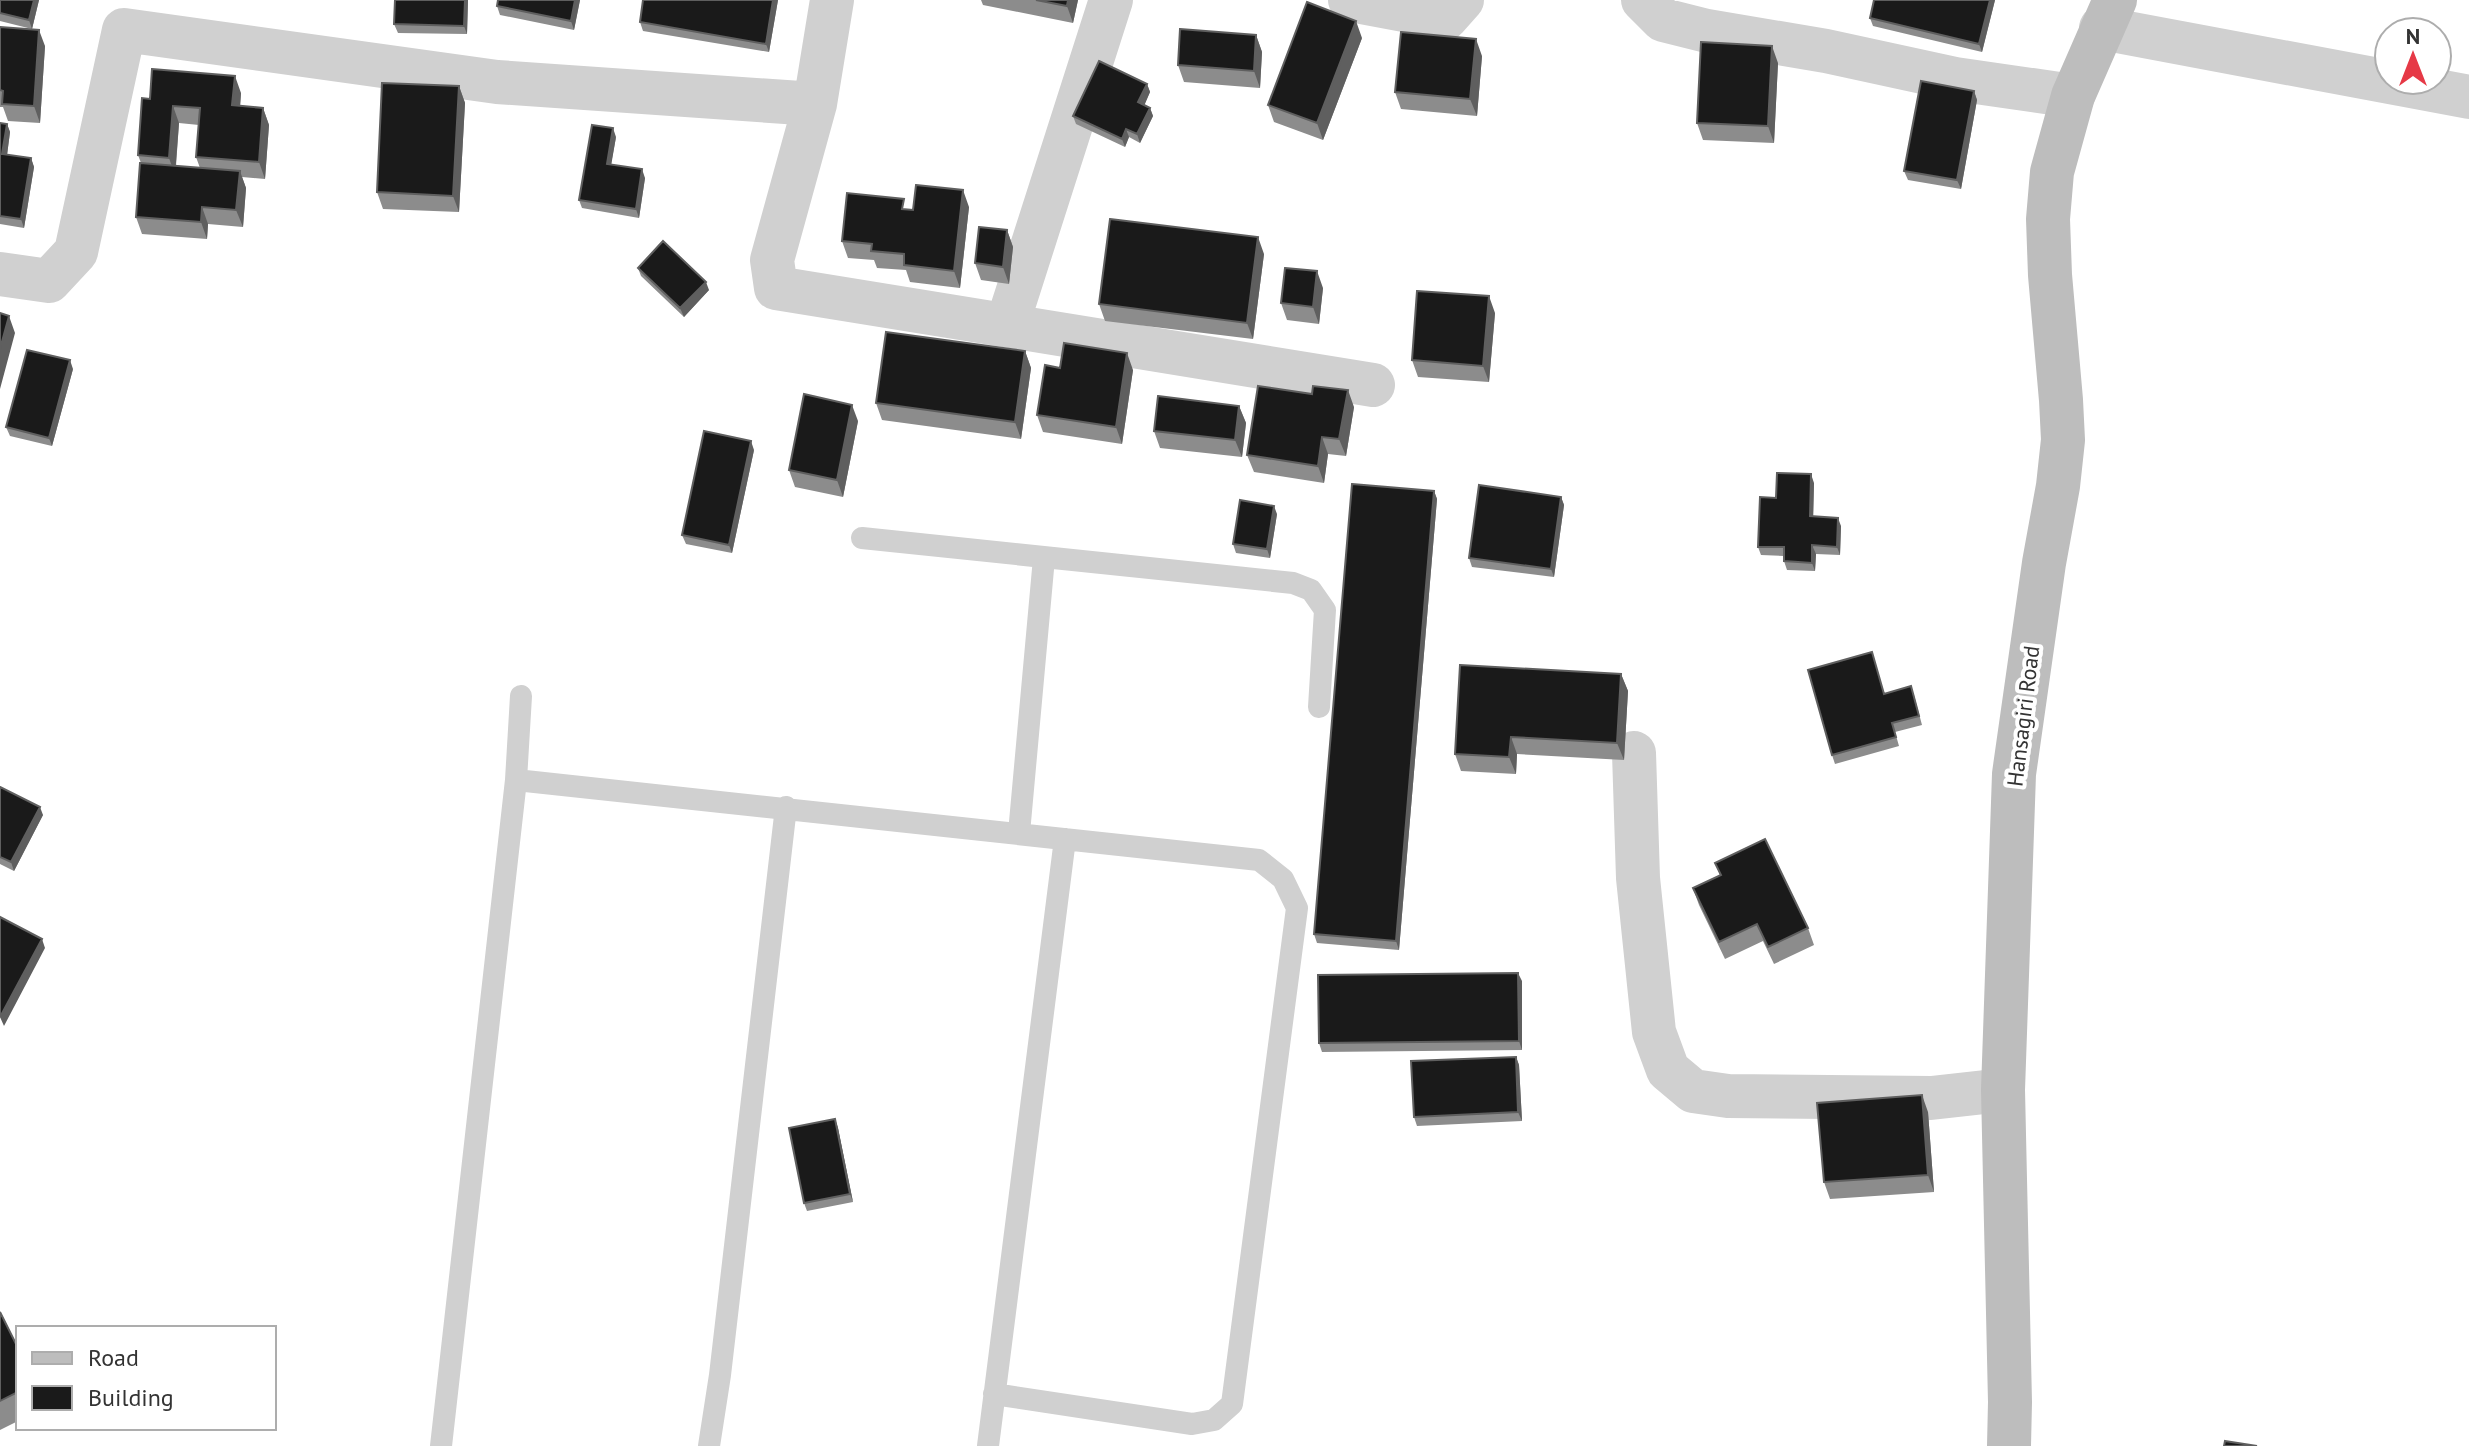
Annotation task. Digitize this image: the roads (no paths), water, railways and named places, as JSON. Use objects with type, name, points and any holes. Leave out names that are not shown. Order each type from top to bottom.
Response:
[{"type":"street","points":[[832,0],[815,104],[772,260],[776,288],[1373,385]]},
{"type":"street","points":[[1007,325],[1111,0]]},
{"type":"street","points":[[1350,0],[1446,18],[1462,0]]},
{"type":"street","points":[[1643,0],[1663,20],[1707,31],[1826,51],[1955,79],[2073,96]]},
{"type":"street","points":[[2108,14],[2469,97]]},
{"type":"street","name":"Hansagiri Road","points":[[2009,1446],[2003,1090],[2014,774],[2063,440],[2048,219],[2052,172],[2073,96],[2108,14]]},
{"type":"street","points":[[0,274],[49,281],[76,252],[124,30],[497,82],[815,104]]},
{"type":"street","points":[[1634,753],[1638,878],[1654,1032],[1668,1070],[1693,1091],[1728,1096],[1931,1098],[2003,1090]]},
{"type":"lane","points":[[862,538],[1293,583],[1311,590],[1325,610],[1319,707]]},
{"type":"lane","points":[[1019,833],[1044,558]]},
{"type":"lane","points":[[441,1446],[516,780],[521,696]]},
{"type":"lane","points":[[516,780],[1259,860],[1283,879],[1297,908],[1232,1404],[1214,1420],[1192,1424],[994,1394]]},
{"type":"lane","points":[[709,1446],[722,1359],[786,807]]},
{"type":"lane","points":[[988,1446],[1065,839]]}]
